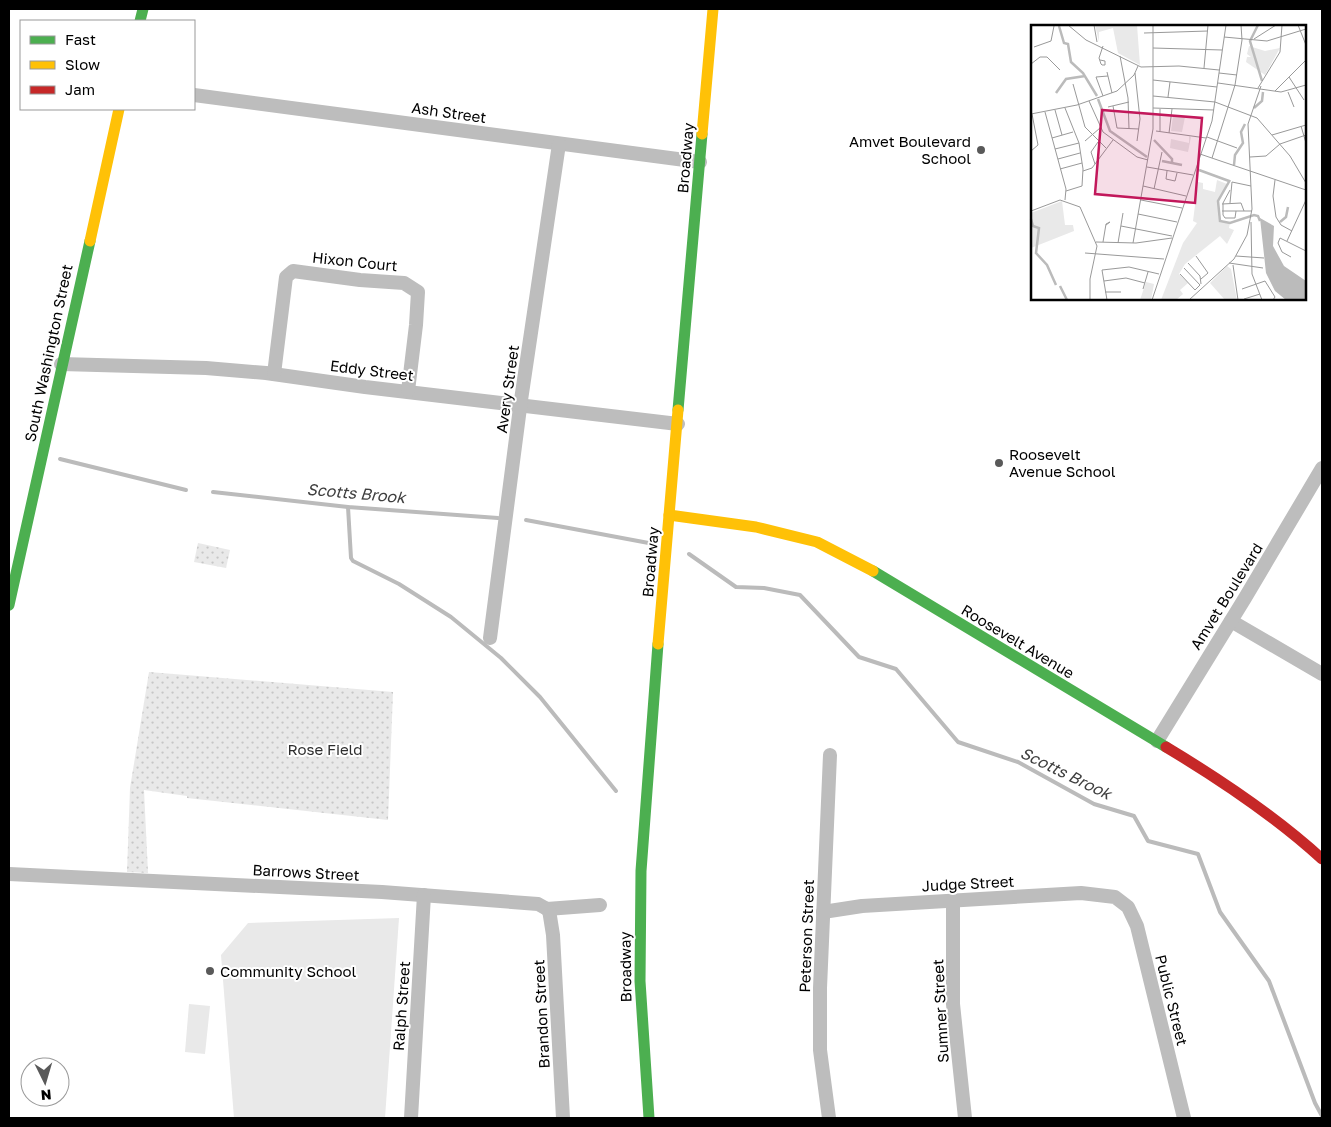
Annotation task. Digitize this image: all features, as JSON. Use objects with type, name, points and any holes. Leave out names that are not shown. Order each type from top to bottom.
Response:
[{"type":"street","name":"Broadway","points":[[649,1118],[640,981],[641,871],[645,802],[713,9]]},
{"type":"street","name":"Ash Street","points":[[195,95],[700,162]]},
{"type":"street","name":"South Washington Street","points":[[9,605],[118,110]]},
{"type":"street","name":"Avery Street","points":[[490,638],[520,405],[559,144]]},
{"type":"street","name":"Hixon Court","points":[[274,374],[286,277],[293,271],[360,280],[404,283],[418,292],[408,392]]},
{"type":"street","name":"Eddy Street","points":[[61,364],[206,368],[274,374],[678,424]]},
{"type":"street","name":"Amvet Boulevard","points":[[1156,741],[1312,488],[1322,468]]},
{"type":"street","name":"Roosevelt Avenue","points":[[669,515],[756,527],[818,542],[882,576],[1242,795],[1298,837],[1322,859]]},
{"type":"street","points":[[1231,621],[1322,674]]},
{"type":"street","name":"Peterson Street","points":[[829,1118],[820,1050],[820,988],[830,755]]},
{"type":"street","name":"Barrows Street","points":[[9,874],[382,892],[538,904],[547,909],[600,904]]},
{"type":"street","name":"Judge Street","points":[[823,912],[862,906],[1081,893],[1116,897]]},
{"type":"street","name":"Ralph Street","points":[[411,1118],[424,895]]},
{"type":"street","name":"Public Street","points":[[1116,897],[1128,907],[1137,926],[1184,1118]]},
{"type":"street","name":"Sumner Street","points":[[953,901],[953,1004],[965,1118]]},
{"type":"street","name":"Brandon Street","points":[[547,909],[549,910],[553,935],[563,1118]]},
{"type":"green space","points":[[198,543],[230,550],[226,568],[194,562]]},
{"type":"green space","name":"Rose Field","points":[[149,672],[393,692],[388,820],[187,798],[187,796],[144,790],[148,873],[127,872],[130,788]]},
{"type":"green space","points":[[399,918],[385,1118],[234,1118],[221,955],[248,923]]},
{"type":"green space","points":[[189,1004],[210,1006],[205,1054],[185,1052]]},
{"type":"waterway","name":"Scotts Brook","points":[[60,459],[186,490]]},
{"type":"waterway","name":"Scotts Brook","points":[[213,492],[348,507],[498,518]]},
{"type":"waterway","points":[[348,507],[351,558],[353,561],[399,584],[451,617],[501,658],[540,697],[616,791]]},
{"type":"waterway","name":"Scotts Brook","points":[[526,520],[654,544]]},
{"type":"waterway","name":"Scotts Brook","points":[[689,554],[736,587],[764,588],[800,595],[859,657],[896,669],[958,742],[1018,762],[1094,804],[1134,816],[1148,841],[1198,854],[1220,912],[1269,981],[1315,1103],[1322,1116]]},
{"type":"traffic: fast","points":[[140,20],[143,9]]},
{"type":"traffic: fast","points":[[678,410],[702,134]]},
{"type":"traffic: fast","points":[[9,605],[90,241]]},
{"type":"traffic: fast","points":[[873,571],[1166,747]]},
{"type":"traffic: fast","points":[[649,1118],[640,981],[641,871],[658,644]]},
{"type":"traffic: slow","points":[[702,134],[713,9]]},
{"type":"traffic: slow","points":[[90,241],[119,110]]},
{"type":"traffic: slow","points":[[658,644],[678,410]]},
{"type":"traffic: slow","points":[[669,515],[756,527],[817,542],[873,571]]},
{"type":"traffic: jam","points":[[1166,747],[1247,799],[1286,828],[1322,859]]},
{"type":"place","name":"Amvet Boulevard School","points":[[981,150]]},
{"type":"place","name":"Roosevelt Avenue School","points":[[999,463]]},
{"type":"place","name":"Community School","points":[[210,971]]}]
